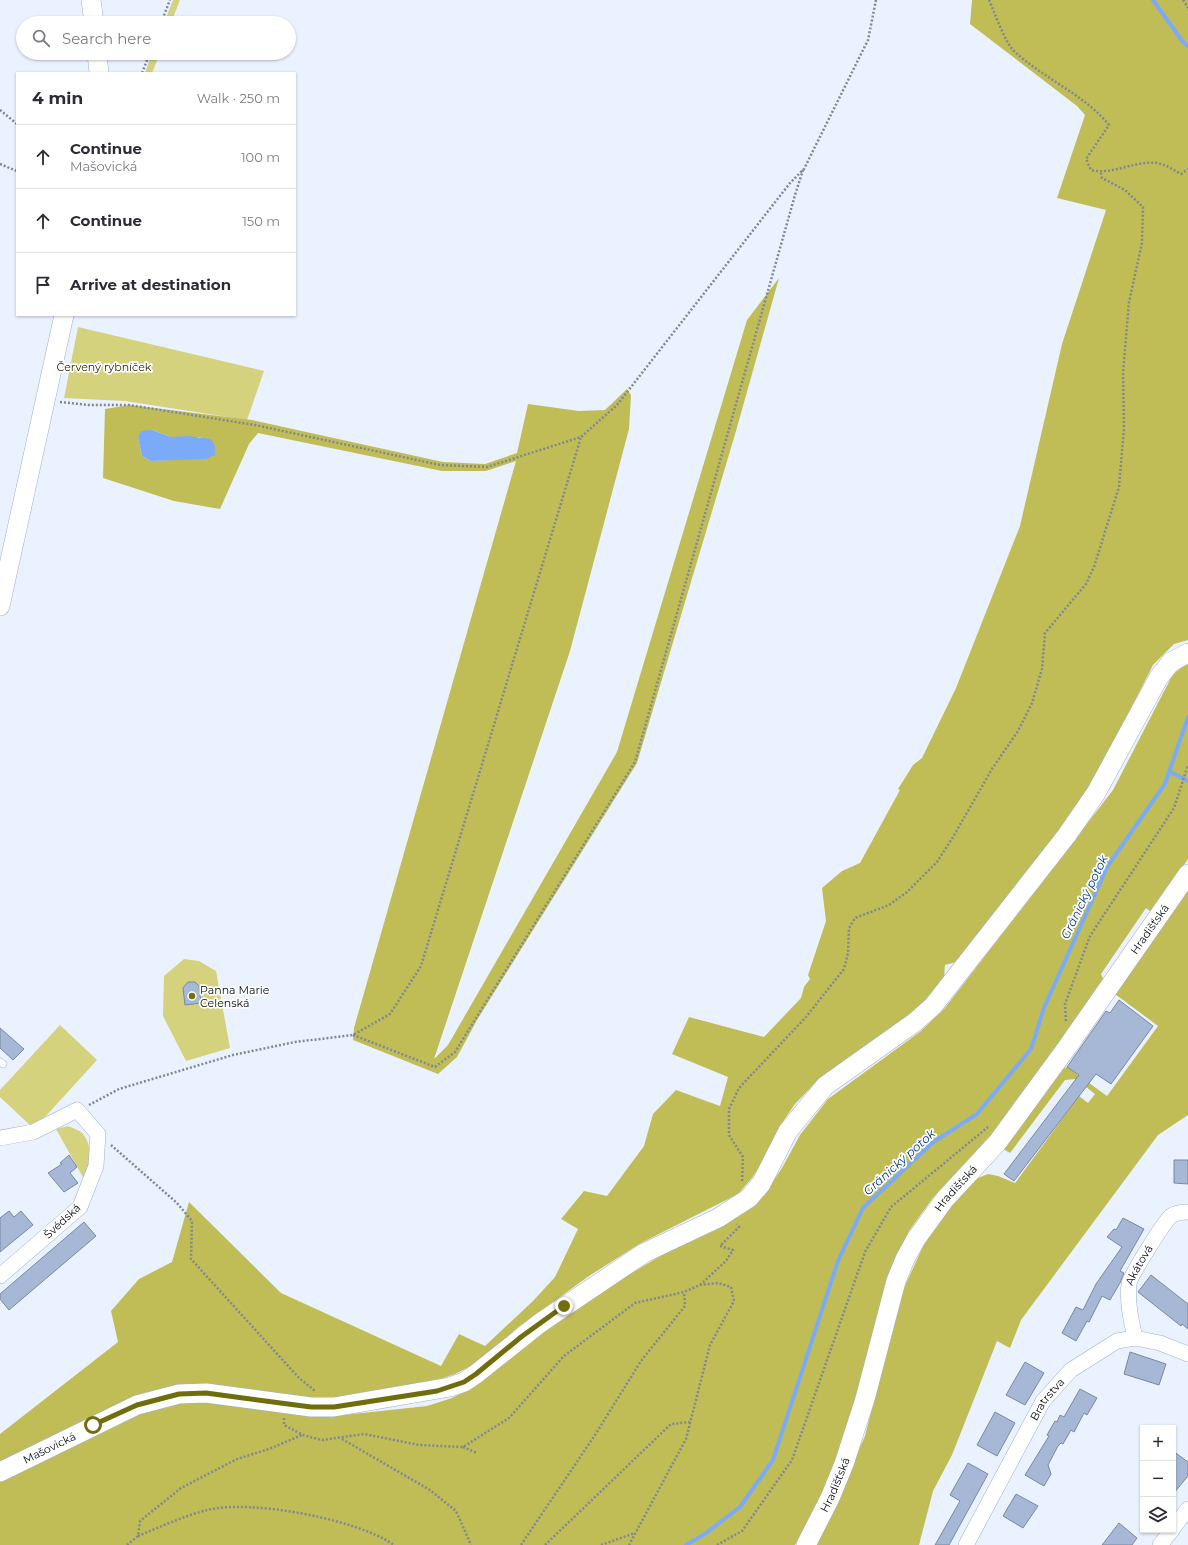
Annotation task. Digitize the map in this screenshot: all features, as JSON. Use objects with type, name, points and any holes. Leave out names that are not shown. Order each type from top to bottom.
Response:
[{"type":"street","points":[[91,0],[93,16]]},
{"type":"street","points":[[97,60],[98,72]]},
{"type":"street","points":[[0,606],[64,316]]},
{"type":"street","name":"Mašovická","points":[[0,1472],[137,1405],[179,1394],[206,1393],[311,1407],[334,1407],[437,1391],[464,1382],[486,1368],[521,1337],[546,1319],[644,1253],[731,1211],[749,1198],[761,1184],[788,1131],[825,1086],[915,1022],[933,1006],[1067,835],[1096,793],[1159,677],[1171,662],[1188,653]]},
{"type":"street","name":"Hradišťská","points":[[806,1545],[830,1498],[844,1464],[865,1399],[896,1281],[905,1259],[916,1240],[945,1199],[997,1143],[1068,1046],[1188,874]]},
{"type":"street","points":[[0,1138],[33,1132],[77,1110],[98,1134]]},
{"type":"street","name":"Švédská","points":[[0,1276],[80,1207],[96,1166],[98,1134]]},
{"type":"street","name":"Akátová","points":[[1135,1338],[1129,1312],[1129,1282],[1163,1225],[1171,1216],[1182,1212],[1188,1212]]},
{"type":"street","name":"Bratrstva","points":[[966,1545],[1043,1401],[1071,1370],[1117,1341],[1135,1338],[1160,1343],[1188,1354]]},
{"type":"street","points":[[1176,1524],[1188,1509]]},
{"type":"street","points":[[1160,1545],[1169,1533]]},
{"type":"path","points":[[164,16],[170,0]]},
{"type":"path","points":[[353,1034],[435,1067],[455,1052],[635,762],[795,195],[804,169],[868,40],[876,0]]},
{"type":"path","points":[[989,0],[1012,49],[1099,113],[1109,126],[1086,158],[1090,170],[1102,173],[1151,163],[1163,164],[1181,174],[1188,169]]},
{"type":"path","points":[[1183,0],[1188,8]]},
{"type":"path","points":[[142,72],[147,60]]},
{"type":"path","points":[[0,110],[16,123]]},
{"type":"path","points":[[0,164],[16,171]]},
{"type":"path","points":[[45,401],[89,405],[129,405],[255,425],[440,465],[487,467],[581,437],[617,405],[790,183],[804,169]]},
{"type":"path","points":[[741,1184],[744,1177],[743,1157],[729,1135],[728,1121],[729,1109],[739,1088],[806,1017],[844,969],[848,953],[849,928],[855,918],[889,905],[907,892],[937,862],[954,837],[992,769],[1018,731],[1032,703],[1042,670],[1045,633],[1086,584],[1094,567],[1119,487],[1124,428],[1124,373],[1129,302],[1142,242],[1143,207],[1125,190],[1102,178],[1102,173]]},
{"type":"path","points":[[77,1110],[119,1089],[233,1055],[295,1042],[353,1034],[390,1014],[420,966],[581,437]]},
{"type":"path","points":[[1066,1021],[1065,1004],[1090,936],[1174,808],[1188,765]]},
{"type":"path","points":[[98,1134],[177,1203],[192,1221],[191,1259],[299,1378],[334,1407]]},
{"type":"path","points":[[463,1448],[509,1418],[564,1356],[635,1303],[684,1292],[700,1285],[726,1261],[733,1250],[720,1246],[739,1227],[731,1211]]},
{"type":"path","points":[[629,1545],[686,1439],[710,1345],[734,1301],[731,1287],[718,1284],[700,1285]]},
{"type":"path","points":[[521,1545],[595,1435],[641,1361],[685,1306],[684,1292]]},
{"type":"path","points":[[284,1404],[284,1425],[303,1434],[322,1440],[364,1434],[419,1445],[463,1448],[477,1453]]},
{"type":"path","points":[[546,1545],[671,1424],[690,1422]]},
{"type":"path","points":[[138,1536],[140,1521],[181,1488],[237,1459],[269,1449],[303,1434]]},
{"type":"path","points":[[342,1438],[430,1490],[456,1511],[471,1545]]},
{"type":"path","points":[[127,1545],[138,1536],[207,1510],[238,1506],[325,1518],[356,1527],[394,1545]]},
{"type":"path","points":[[601,1545],[635,1534]]},
{"type":"green space","points":[[173,0],[180,0],[174,16],[167,16]]},
{"type":"green space","points":[[150,60],[157,60],[152,72],[145,72]]},
{"type":"green space","name":"Červený rybníček","points":[[78,327],[264,371],[247,420],[125,401],[64,398]]},
{"type":"green space","points":[[184,959],[199,961],[216,971],[230,1048],[186,1061],[163,1016],[164,976]]},
{"type":"green space","points":[[60,1025],[97,1060],[34,1129],[0,1097],[0,1090]]},
{"type":"green space","points":[[68,1126],[82,1133],[88,1144],[90,1156],[84,1179],[56,1129]]},
{"type":"shaded area","points":[[972,0],[1188,0],[1188,640],[1174,644],[1153,665],[1093,783],[1062,828],[956,962],[945,965],[944,978],[929,997],[909,1015],[815,1083],[795,1104],[784,1120],[764,1159],[752,1178],[738,1194],[641,1243],[589,1276],[517,1328],[487,1356],[473,1365],[455,1374],[432,1382],[333,1398],[134,1397],[0,1462],[0,1434],[118,1342],[111,1311],[139,1279],[172,1262],[189,1202],[281,1293],[441,1366],[459,1334],[485,1346],[533,1301],[555,1277],[578,1229],[561,1219],[584,1191],[607,1196],[644,1146],[653,1114],[676,1090],[720,1106],[728,1077],[672,1054],[689,1017],[764,1037],[801,998],[804,987],[810,979],[808,975],[826,921],[822,888],[842,871],[860,863],[900,790],[898,789],[913,765],[922,758],[956,688],[1020,526],[1062,344],[1106,210],[1057,198],[1085,115],[1077,106],[970,24]]},
{"type":"shaded area","points":[[779,278],[736,431],[637,763],[477,1020],[457,1057],[438,1074],[353,1040],[354,1028],[516,461],[486,471],[442,471],[258,433],[249,444],[220,509],[174,501],[103,478],[105,409],[129,405],[252,420],[443,462],[485,464],[517,453],[528,404],[579,411],[605,410],[627,389],[631,395],[629,429],[570,651],[434,1059],[448,1045],[617,752],[747,320]],"holes":[[[152,430],[171,437],[201,437],[187,459],[151,461],[142,456],[138,438]]]},
{"type":"shaded area","points":[[1188,663],[1188,859],[1151,912],[1146,908],[1101,974],[1104,980],[1001,1124],[932,1199],[909,1231],[888,1278],[846,1433],[825,1488],[795,1545],[0,1545],[0,1482],[140,1414],[180,1403],[205,1402],[334,1416],[427,1406],[452,1398],[474,1387],[521,1348],[613,1284],[679,1245],[768,1189],[782,1168],[800,1135],[828,1099],[921,1031],[945,1008],[1113,790],[1173,674]]},
{"type":"shaded area","points":[[1188,889],[1188,1115],[1158,1135],[1021,1320],[1010,1348],[997,1341],[952,1455],[933,1491],[919,1545],[815,1545],[865,1436],[899,1299],[924,1244],[951,1205],[978,1178],[988,1174],[998,1176],[1015,1183],[1079,1096],[1088,1103],[1095,1094],[1076,1079],[1065,1080],[1010,1153],[1000,1147],[1056,1072],[1067,1067],[1107,1096],[1158,1026],[1115,994]]},
{"type":"water","points":[[152,430],[171,437],[188,436],[211,439],[215,446],[215,455],[206,459],[151,461],[142,456],[138,438],[141,431]]},
{"type":"building","name":"Panna Marie Celenská","points":[[188,982],[195,982],[199,986],[201,1003],[185,1005],[183,988]]},
{"type":"building","points":[[1119,1000],[1153,1026],[1111,1084],[1096,1074],[1014,1181],[1004,1174],[1079,1075],[1067,1067],[1106,1011],[1110,1013]]},
{"type":"building","points":[[0,1028],[24,1049],[13,1060],[0,1048]]},
{"type":"building","points":[[69,1155],[77,1167],[70,1173],[78,1183],[64,1192],[48,1173],[62,1164],[60,1163]]},
{"type":"building","points":[[1174,1160],[1188,1160],[1188,1184],[1174,1183]]},
{"type":"building","points":[[9,1211],[14,1217],[21,1211],[33,1225],[0,1252],[0,1218]]},
{"type":"building","points":[[1123,1218],[1144,1229],[1120,1271],[1124,1273],[1110,1300],[1102,1296],[1089,1322],[1087,1321],[1076,1341],[1062,1333],[1076,1307],[1083,1310],[1096,1284],[1122,1247],[1107,1237],[1114,1229],[1116,1230]]},
{"type":"building","points":[[84,1222],[96,1236],[9,1310],[0,1299],[0,1294]]},
{"type":"building","points":[[1151,1275],[1188,1304],[1188,1329],[1182,1324],[1181,1326],[1138,1292]]},
{"type":"building","points":[[1130,1352],[1166,1364],[1159,1385],[1124,1374]]},
{"type":"building","points":[[1025,1362],[1044,1373],[1025,1405],[1006,1395]]},
{"type":"building","points":[[1080,1389],[1097,1398],[1087,1415],[1084,1413],[1074,1432],[1071,1430],[1063,1444],[1061,1443],[1058,1446],[1048,1465],[1051,1474],[1044,1486],[1025,1475],[1049,1436],[1047,1435],[1055,1421],[1057,1422],[1060,1415],[1064,1417]]},
{"type":"building","points":[[995,1412],[1015,1423],[997,1456],[977,1445]]},
{"type":"building","points":[[1176,1453],[1188,1462],[1188,1476],[1176,1490]]},
{"type":"building","points":[[968,1463],[988,1474],[949,1545],[935,1545],[960,1501],[950,1495]]},
{"type":"building","points":[[1016,1494],[1038,1506],[1023,1528],[1003,1516]]},
{"type":"building","points":[[1119,1523],[1137,1538],[1132,1545],[1102,1545]]},
{"type":"waterway","name":"Gránický potok","points":[[1153,0],[1183,42],[1188,46]]},
{"type":"waterway","name":"Gránický potok","points":[[686,1545],[705,1534],[740,1507],[773,1460],[838,1261],[863,1208],[932,1143],[977,1114],[1031,1049],[1044,1008],[1107,867],[1165,784],[1188,717]]},
{"type":"waterway","points":[[1169,771],[1188,781]]},
{"type":"place","name":"Panna Marie Celenská","points":[[192,996]]},
{"type":"route","points":[[93,1425],[137,1405],[179,1394],[206,1393],[311,1407],[334,1407],[437,1391],[464,1382],[486,1368],[521,1337],[564,1306]]}]
